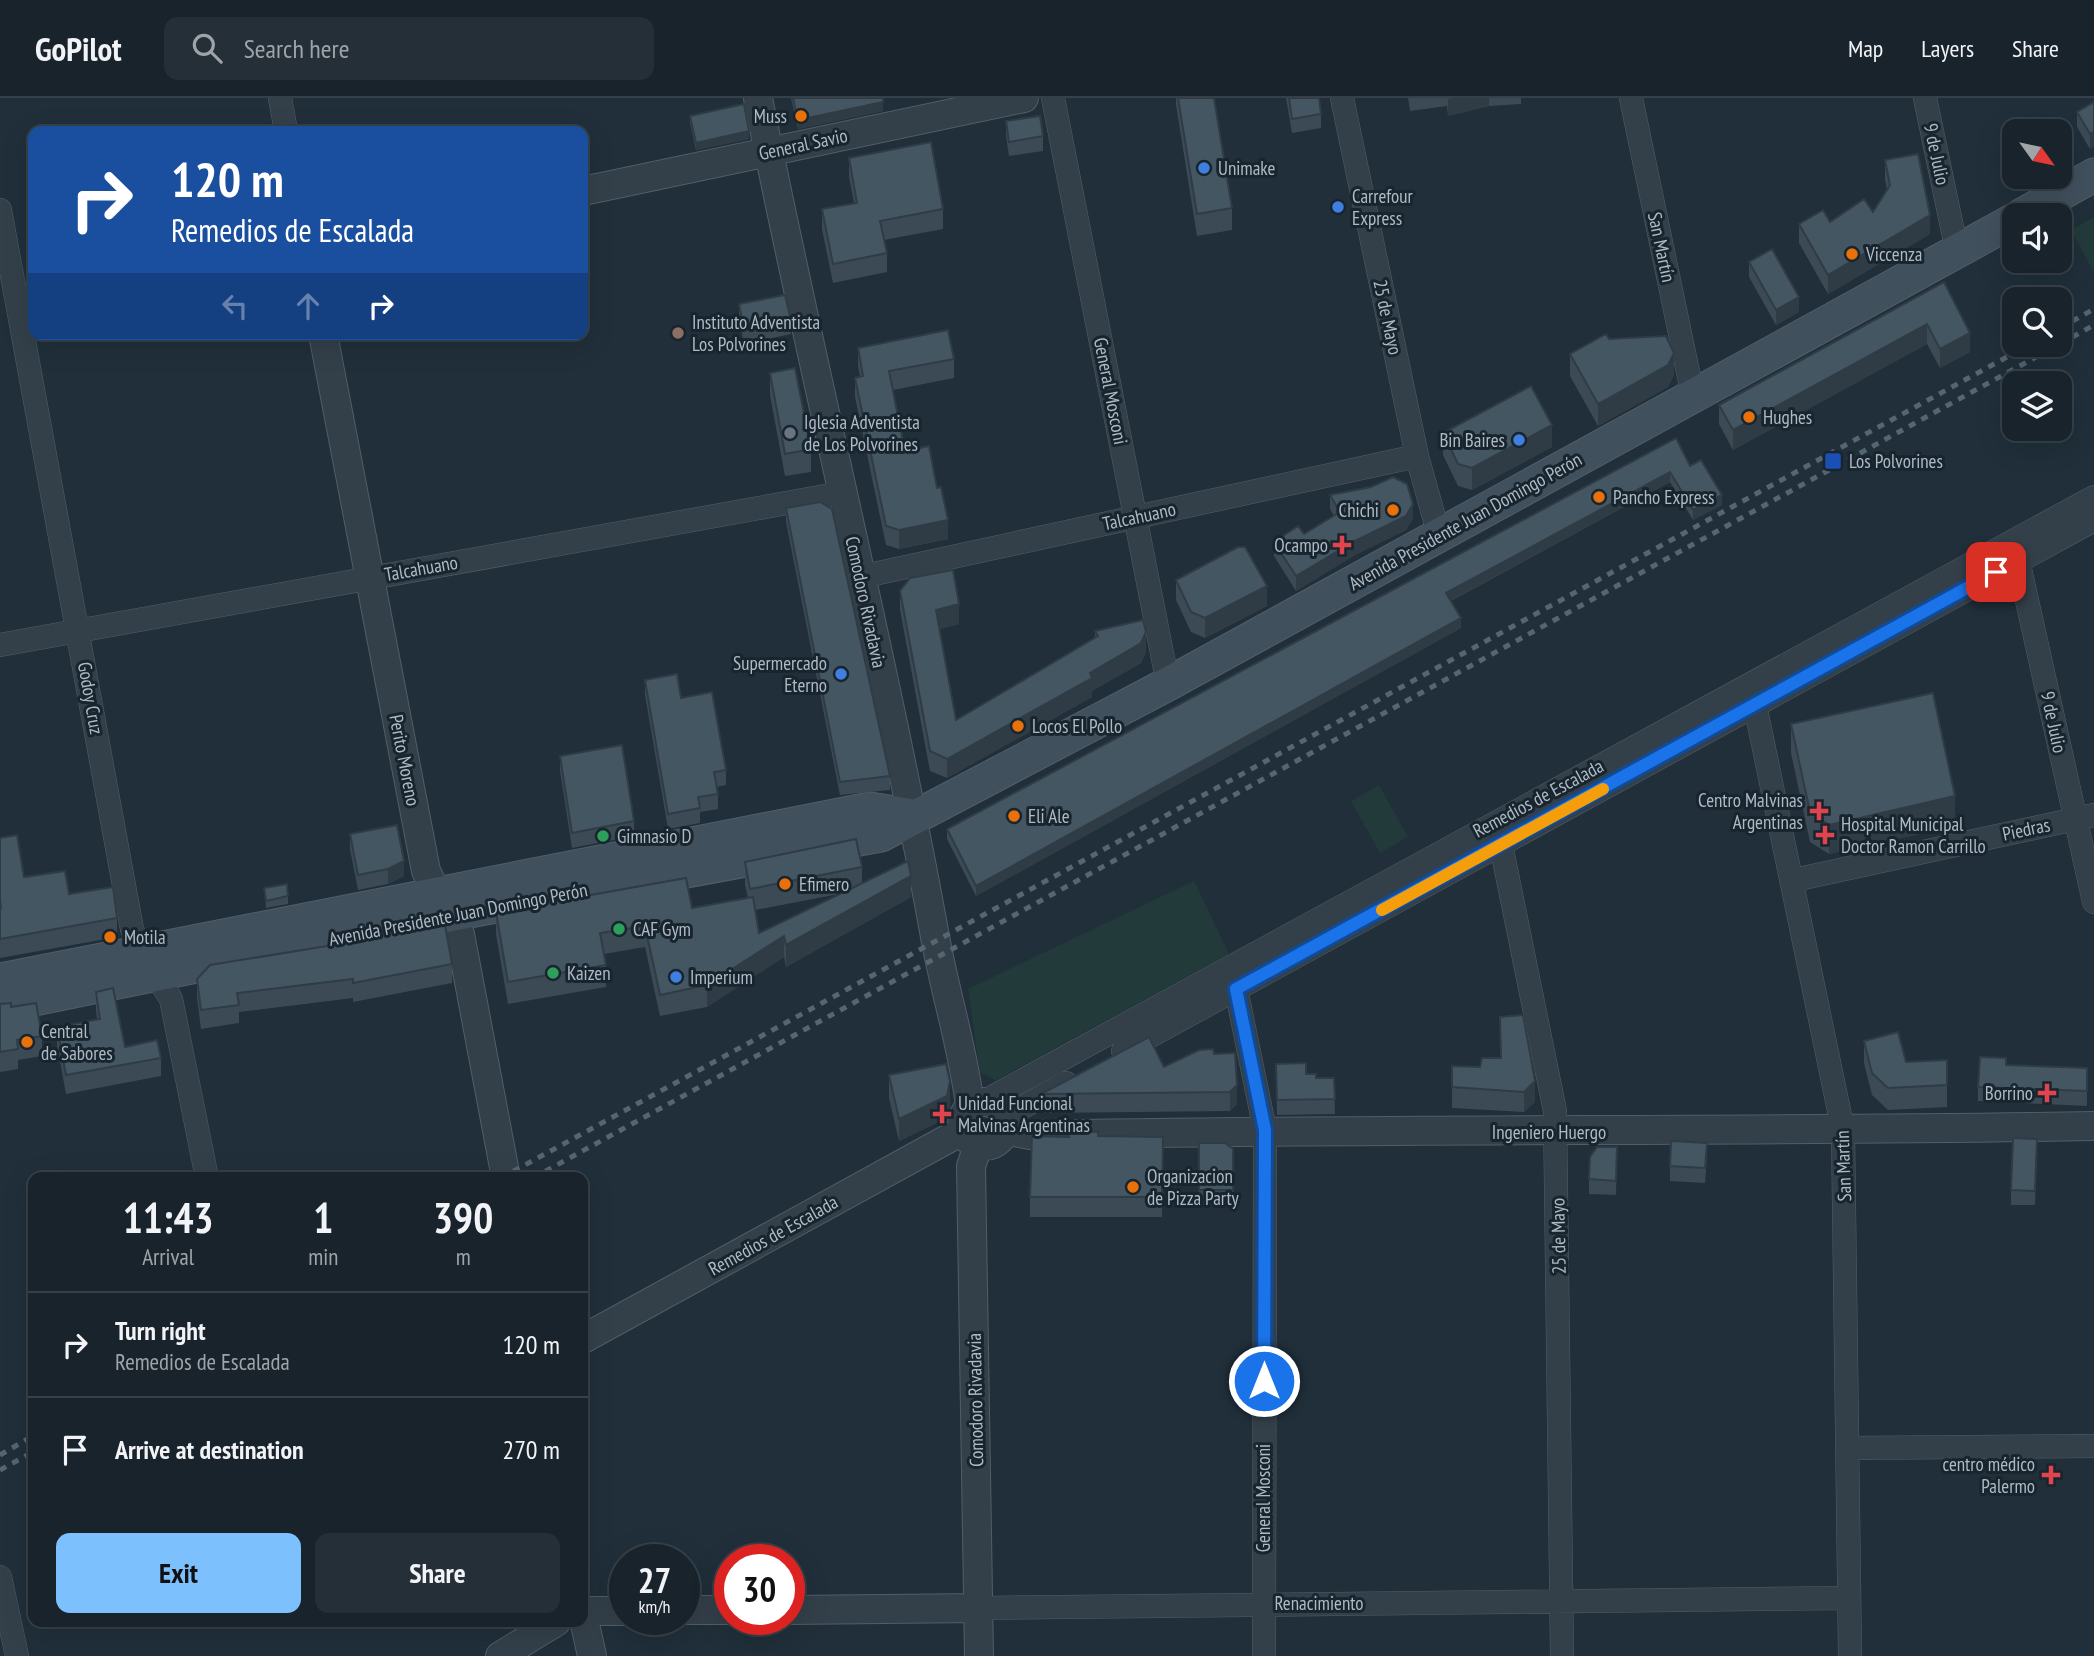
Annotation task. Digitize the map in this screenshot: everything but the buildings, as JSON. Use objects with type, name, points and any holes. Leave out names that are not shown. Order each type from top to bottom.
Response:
[{"type":"main road","points":[[2044,203],[2094,175]]},
{"type":"main road","name":"Avenida Presidente Juan Domingo Perón","points":[[0,1006],[149,963],[444,903],[870,809],[913,816],[1168,684],[2002,227]]},
{"type":"main road","name":"Avenida Presidente Juan Domingo Perón","points":[[0,980],[149,963]]},
{"type":"street","points":[[280,98],[285,126]]},
{"type":"street","name":"Comodoro Rivadavia","points":[[758,98],[913,816],[936,942],[965,1064],[984,1122],[971,1166],[979,1656]]},
{"type":"street","name":"General Savio","points":[[588,190],[1024,98]]},
{"type":"street","name":"General Mosconi","points":[[1053,98],[1168,684]]},
{"type":"street","name":"25 de Mayo","points":[[1342,98],[1418,456],[1439,535]]},
{"type":"street","name":"San Martín","points":[[1631,98],[1693,396]]},
{"type":"street","name":"9 de Julio","points":[[1925,98],[1957,251]]},
{"type":"street","name":"Godoy Cruz","points":[[0,209],[132,929],[171,999],[206,1172]]},
{"type":"street","name":"Perito Moreno","points":[[324,340],[426,871],[460,934],[505,1172]]},
{"type":"street","name":"Talcahuano","points":[[860,576],[1418,456]]},
{"type":"street","name":"Talcahuano","points":[[0,645],[842,493]]},
{"type":"street","name":"Remedios de Escalada","points":[[984,1122],[1223,969],[1488,826],[1749,696],[2014,552],[2094,497]]},
{"type":"street","name":"Remedios de Escalada","points":[[2014,552],[2094,520]]},
{"type":"street","name":"9 de Julio","points":[[2014,552],[2084,817],[2094,902]]},
{"type":"street","name":"San Martín","points":[[1749,696],[1794,880],[1843,1130],[1850,1656]]},
{"type":"street","name":"Remedios de Escalada","points":[[588,1336],[984,1122],[1091,1069],[1501,845],[1749,696]]},
{"type":"street","name":"Piedras","points":[[1794,880],[2084,817]]},
{"type":"street","name":"25 de Mayo","points":[[1488,826],[1501,845],[1557,1132],[1562,1656]]},
{"type":"street","name":"General Mosconi","points":[[1223,969],[1236,989],[1265,1130],[1264,1656]]},
{"type":"street","name":"Ingeniero Huergo","points":[[984,1122],[1030,1135],[1265,1130],[1557,1132],[2094,1126]]},
{"type":"street","points":[[1847,1448],[2094,1446]]},
{"type":"street","points":[[0,1577],[17,1656]]},
{"type":"street","name":"Renacimiento","points":[[805,1609],[1849,1598]]},
{"type":"street","points":[[588,1613],[609,1612]]},
{"type":"street","points":[[500,1656],[548,1627]]},
{"type":"street","points":[[586,1627],[592,1656]]},
{"type":"green space","points":[[2094,217],[2094,273],[2072,232]]},
{"type":"green space","points":[[1379,785],[1408,837],[1380,853],[1351,801]]},
{"type":"green space","points":[[1194,881],[1229,954],[996,1080],[980,1072],[968,989]]},
{"type":"railway","points":[[2072,321],[2094,309]]},
{"type":"railway","points":[[2072,337],[2094,325]]},
{"type":"railway","points":[[512,1172],[2007,357]]},
{"type":"railway","points":[[544,1172],[2036,357]]},
{"type":"railway","points":[[0,1455],[28,1439]]},
{"type":"railway","points":[[0,1470],[28,1455]]},
{"type":"slow traffic","points":[[1382,910],[1603,789]]},
{"type":"place","name":"Muss","points":[[801,116]]},
{"type":"place","name":"Unimake","points":[[1204,168]]},
{"type":"place","name":"Carrefour Express","points":[[1338,207]]},
{"type":"place","name":"Viccenza","points":[[1852,254]]},
{"type":"place","name":"Instituto Adventista Los Polvorines","points":[[678,333]]},
{"type":"place","name":"Hughes","points":[[1749,417]]},
{"type":"place","name":"Iglesia Adventista de Los Polvorines","points":[[790,433]]},
{"type":"place","name":"Bin Baires","points":[[1519,440]]},
{"type":"place","name":"Los Polvorines","points":[[1833,461]]},
{"type":"place","name":"Pancho Express","points":[[1599,497]]},
{"type":"place","name":"Chichi","points":[[1393,510]]},
{"type":"place","name":"Ocampo","points":[[1342,545]]},
{"type":"place","name":"Supermercado Eterno","points":[[841,674]]},
{"type":"place","name":"Locos El Pollo","points":[[1018,726]]},
{"type":"place","name":"Centro Malvinas Argentinas","points":[[1819,811]]},
{"type":"place","name":"Eli Ale","points":[[1014,816]]},
{"type":"place","name":"Hospital Municipal Doctor Ramon Carrillo","points":[[1825,835]]},
{"type":"place","name":"Gimnasio D","points":[[603,836]]},
{"type":"place","name":"Efimero","points":[[785,884]]},
{"type":"place","name":"CAF Gym","points":[[619,929]]},
{"type":"place","name":"Motila","points":[[110,937]]},
{"type":"place","name":"Kaizen","points":[[553,973]]},
{"type":"place","name":"Imperium","points":[[676,977]]},
{"type":"place","name":"Central de Sabores","points":[[27,1042]]},
{"type":"place","name":"Borrino","points":[[2047,1093]]},
{"type":"place","name":"Unidad Funcional Malvinas Argentinas","points":[[942,1114]]},
{"type":"place","name":"Organizacion de Pizza Party","points":[[1133,1187]]},
{"type":"place","name":"centro médico Palermo","points":[[2051,1475]]},
{"type":"route","points":[[1264,1381],[1265,1130],[1236,989],[1996,572]]}]
